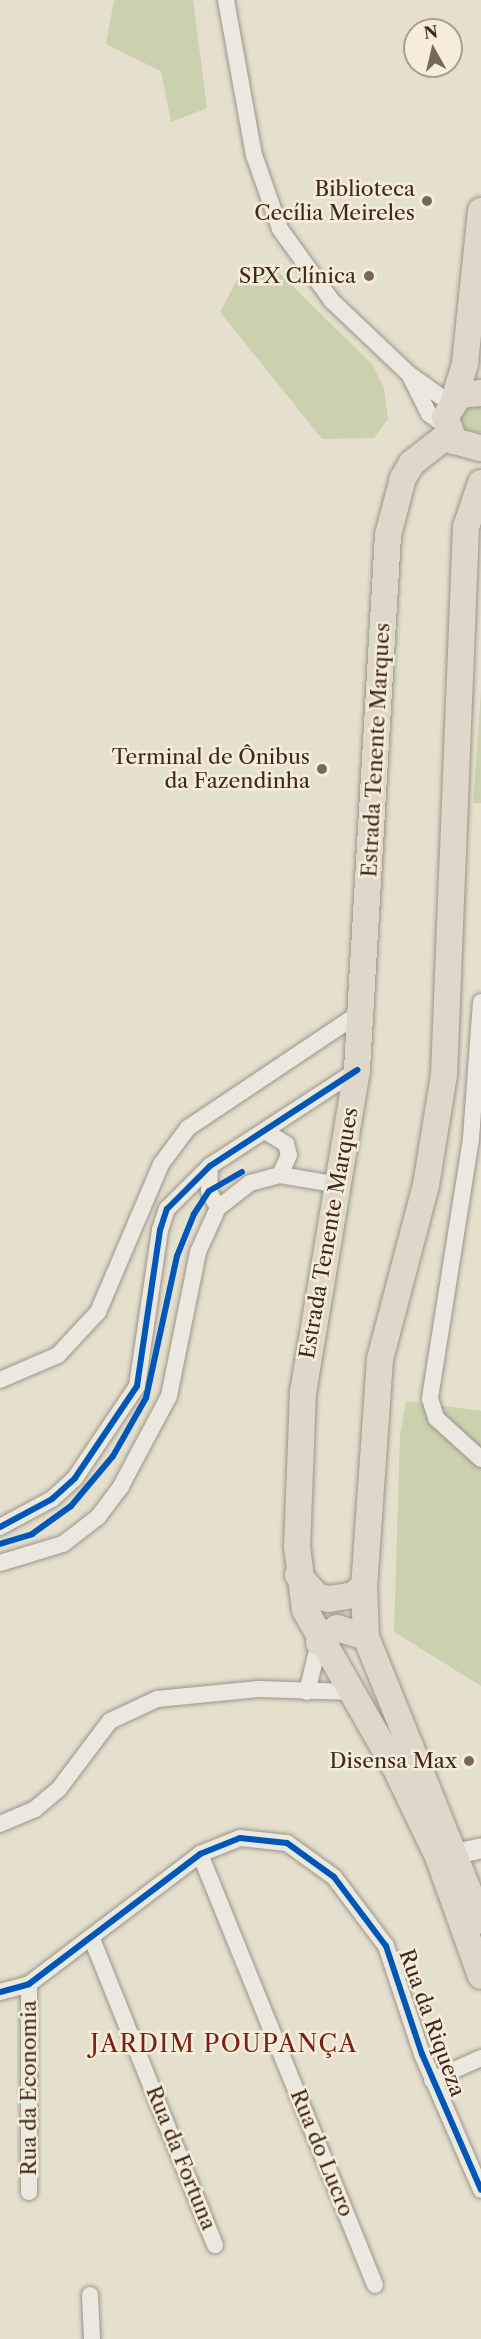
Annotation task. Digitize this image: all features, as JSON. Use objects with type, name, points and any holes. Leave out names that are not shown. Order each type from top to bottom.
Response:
[{"type":"main road","points":[[481,211],[465,363],[450,416],[461,446],[481,448]]},
{"type":"main road","name":"Estrada Tenente Marques","points":[[481,393],[450,416],[412,463],[403,478],[388,535],[358,1014],[357,1070],[340,1185],[303,1391],[298,1575],[319,1642],[381,1739],[439,1859],[481,1976]]},
{"type":"main road","points":[[481,483],[466,527],[444,1075],[426,1185],[380,1359],[364,1587],[366,1637],[376,1668],[456,1854],[481,1921]]},
{"type":"main road","points":[[298,1575],[318,1597],[329,1599],[353,1595],[364,1587]]},
{"type":"main road","points":[[319,1642],[337,1628],[366,1637]]},
{"type":"main road","points":[[351,1692],[376,1668]]},
{"type":"street","points":[[226,0],[254,155],[280,229],[332,301],[450,416]]},
{"type":"street","points":[[409,374],[429,414],[450,416]]},
{"type":"street","points":[[481,1002],[471,1139],[430,1399],[436,1418],[481,1459]]},
{"type":"street","points":[[0,1380],[58,1355],[98,1312],[161,1164],[188,1128],[358,1014]]},
{"type":"street","points":[[0,1527],[52,1499],[119,1420],[137,1386],[160,1230],[167,1209],[210,1166],[357,1070]]},
{"type":"street","points":[[265,1131],[286,1144],[289,1155],[280,1175]]},
{"type":"street","points":[[210,1166],[209,1191],[218,1208]]},
{"type":"street","points":[[0,1563],[63,1544],[98,1517],[121,1486],[169,1396],[198,1252],[218,1208],[250,1183],[280,1175],[340,1185]]},
{"type":"street","points":[[307,1692],[316,1674],[319,1642]]},
{"type":"street","points":[[0,1824],[35,1809],[58,1790],[110,1721],[133,1708],[178,1694],[351,1692]]},
{"type":"street","name":"Rua da Riqueza","points":[[0,1992],[29,1984],[92,1939],[200,1854],[257,1836],[287,1843],[334,1877],[386,1946],[432,2080],[481,2190]]},
{"type":"street","points":[[456,1854],[481,1848]]},
{"type":"street","name":"Rua do Lucro","points":[[200,1854],[375,2284]]},
{"type":"street","name":"Rua da Fortuna","points":[[92,1939],[215,2245]]},
{"type":"street","name":"Rua da Economia","points":[[29,1984],[29,2192]]},
{"type":"street","points":[[432,2080],[481,2058]]},
{"type":"street","points":[[90,2295],[92,2339]]},
{"type":"green space","points":[[114,0],[193,0],[207,108],[171,122],[161,71],[106,44]]},
{"type":"green space","points":[[275,269],[372,364],[384,388],[388,419],[374,438],[322,439],[220,312],[239,276],[255,281]]},
{"type":"green space","points":[[481,395],[481,432],[467,432],[456,409]]},
{"type":"green space","points":[[481,692],[481,803],[473,803]]},
{"type":"green space","points":[[406,1401],[481,1411],[481,1686],[394,1632],[400,1435]]},
{"type":"cycle path","points":[[0,1527],[52,1499],[75,1478],[137,1386],[160,1230],[167,1209],[210,1166],[357,1070]]},
{"type":"cycle path","points":[[0,1544],[32,1534],[71,1506],[113,1456],[146,1398],[177,1256],[194,1214],[209,1191],[242,1172]]},
{"type":"cycle path","points":[[0,1992],[29,1984],[200,1854],[240,1838],[287,1843],[334,1877],[386,1946],[422,2054],[481,2190]]},
{"type":"place","name":"Biblioteca Cecília Meireles","points":[[427,201]]},
{"type":"place","name":"SPX Clínica","points":[[369,276]]},
{"type":"place","name":"Terminal de Ônibus da Fazendinha","points":[[322,769]]},
{"type":"place","name":"Disensa Max","points":[[469,1761]]},
{"type":"district","name":"JARDIM POUPANÇA","points":[[224,2044]]}]
